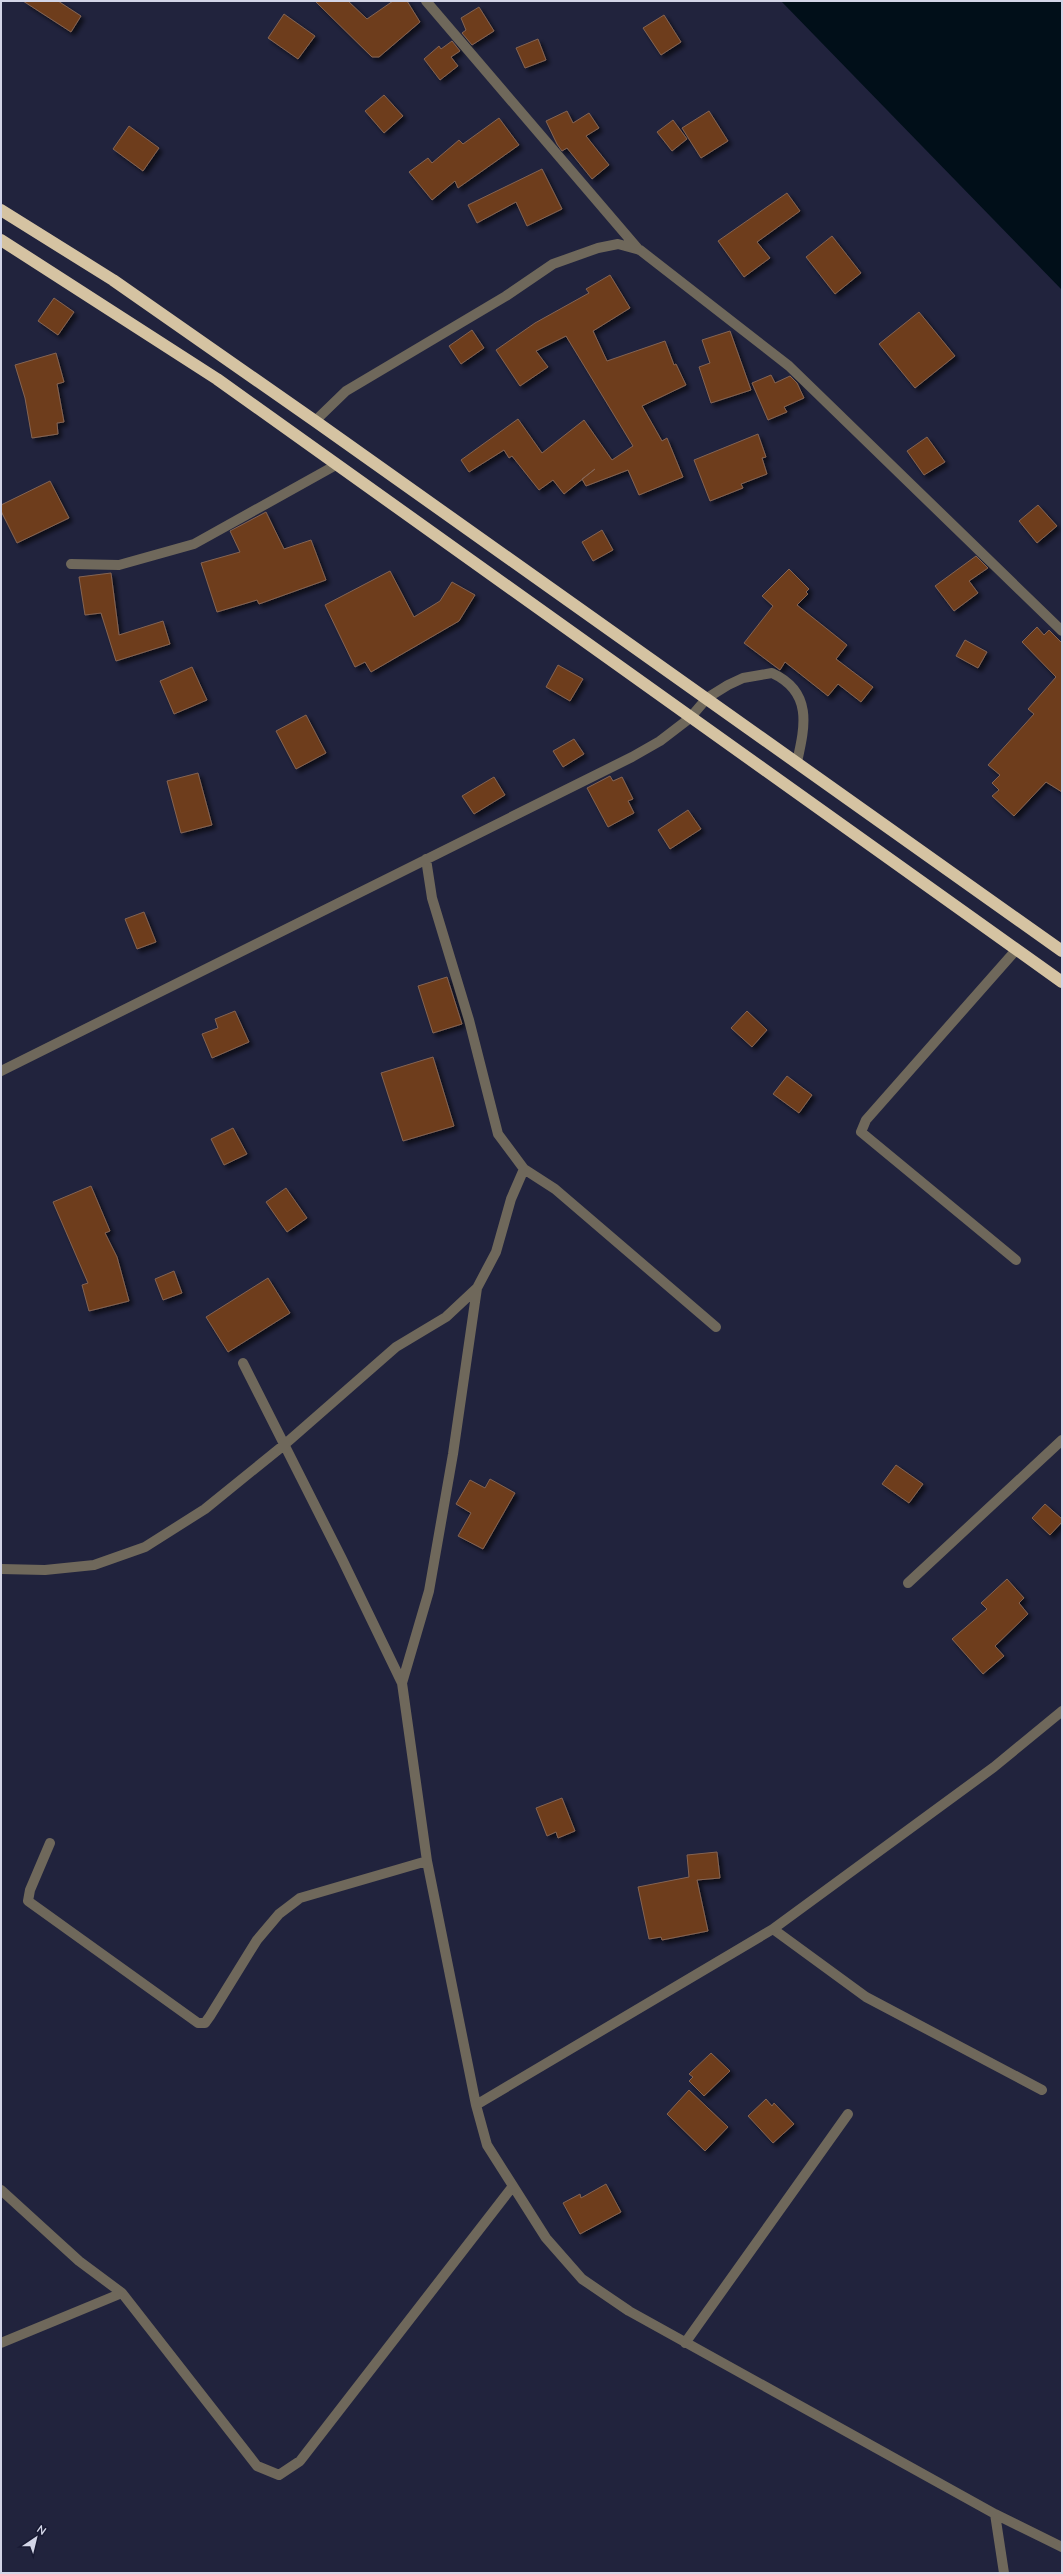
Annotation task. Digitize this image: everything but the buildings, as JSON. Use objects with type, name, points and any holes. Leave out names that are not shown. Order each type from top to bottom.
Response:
[{"type":"highway","points":[[1,210],[113,280],[315,421],[1062,951]]},
{"type":"highway","points":[[1,240],[217,379],[1062,982]]},
{"type":"street","points":[[426,1],[640,250],[789,366],[1062,631]]},
{"type":"street","points":[[315,421],[346,390],[506,296],[553,264],[598,248],[618,244],[640,250]]},
{"type":"street","points":[[71,564],[119,565],[194,544],[336,464]]},
{"type":"street","points":[[1,1071],[632,757],[660,741],[690,718],[706,698],[743,678],[772,673],[791,685],[803,707],[804,730],[797,762]]},
{"type":"street","points":[[426,859],[432,898],[468,1020],[498,1134],[524,1169],[555,1189],[716,1327]]},
{"type":"street","points":[[1016,950],[866,1120],[861,1132],[1016,1260]]},
{"type":"street","points":[[1,1569],[45,1570],[94,1565],[145,1547],[205,1509],[284,1444],[396,1347],[446,1317],[477,1288],[496,1252],[511,1200],[524,1169]]},
{"type":"street","points":[[402,1683],[429,1591],[453,1454],[477,1288]]},
{"type":"street","points":[[243,1363],[402,1683],[427,1861],[476,2106],[487,2145],[546,2238],[582,2279],[629,2311],[995,2514],[1062,2547]]},
{"type":"street","points":[[908,1583],[1062,1440]]},
{"type":"street","points":[[476,2106],[773,1929],[994,1767],[1062,1711]]},
{"type":"street","points":[[50,1843],[30,1890],[28,1901],[198,2023],[205,2023],[210,2016],[257,1940],[279,1914],[300,1898],[427,1861]]},
{"type":"street","points":[[773,1929],[866,1996],[1042,2090]]},
{"type":"street","points":[[685,2343],[848,2114]]},
{"type":"street","points":[[1,2190],[79,2261],[122,2293],[257,2466],[279,2475],[300,2461],[513,2186]]},
{"type":"street","points":[[1,2343],[122,2293]]},
{"type":"street","points":[[995,2514],[1004,2573]]},
{"type":"shaded area","points":[[781,1],[1062,1],[1062,290]]}]
